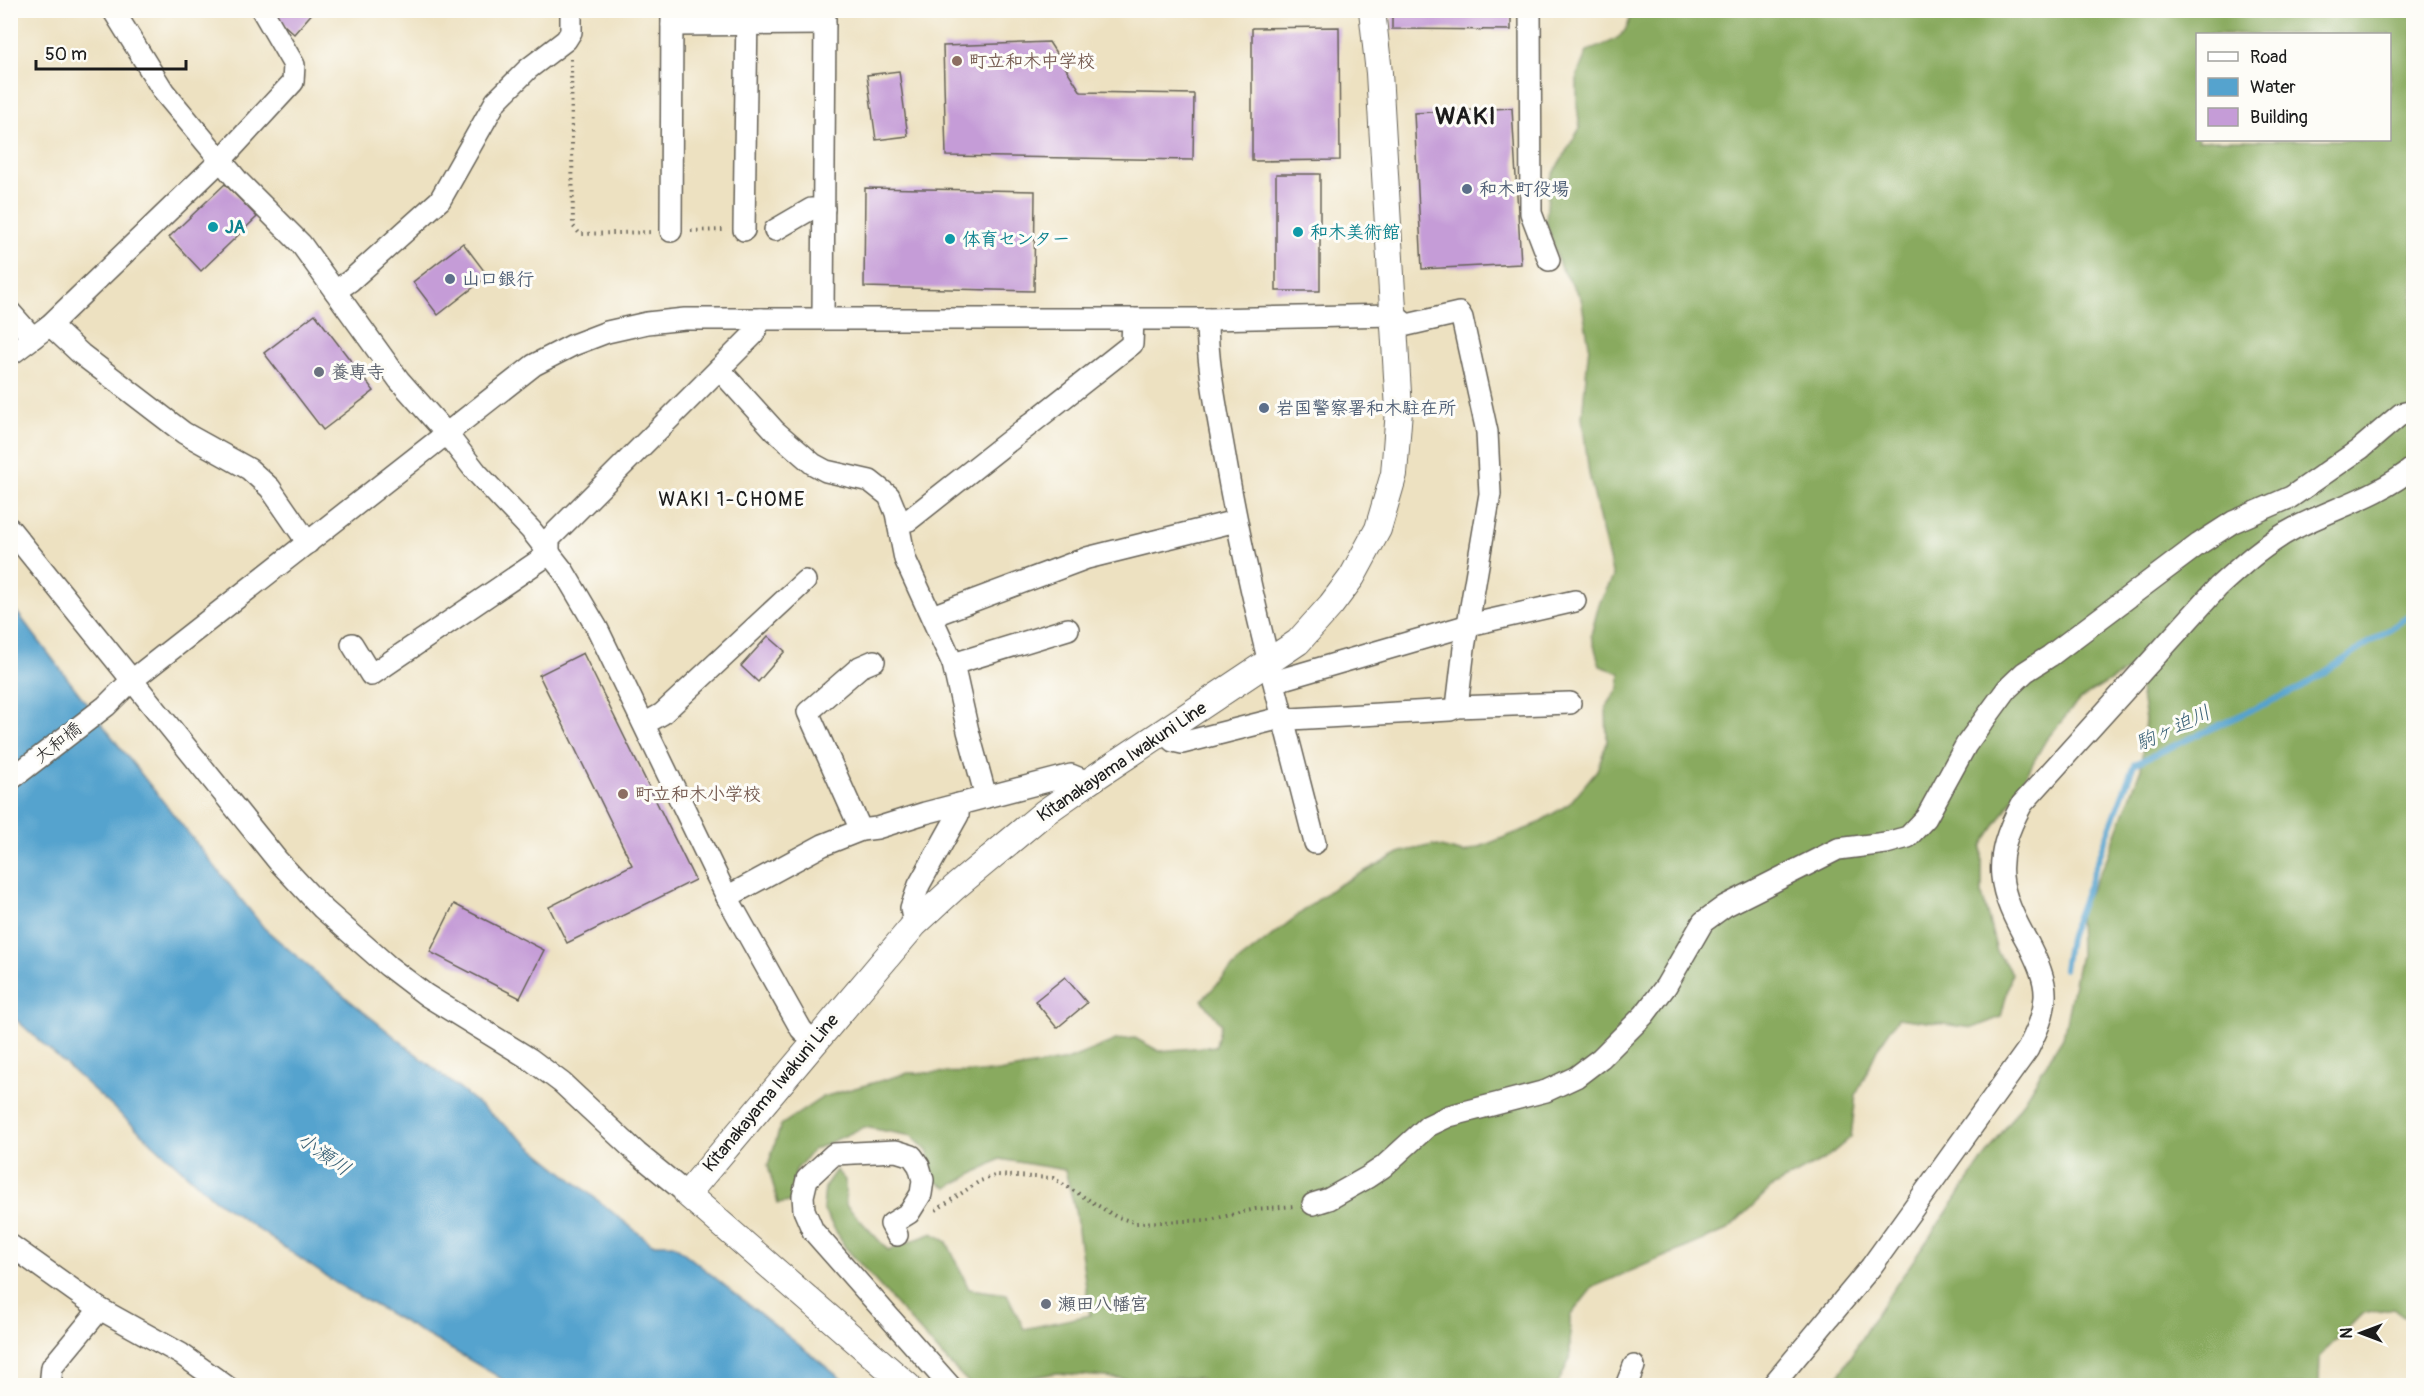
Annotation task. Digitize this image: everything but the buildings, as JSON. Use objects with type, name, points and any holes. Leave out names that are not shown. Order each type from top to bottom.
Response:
[{"type":"main road","name":"Kitanakayama Iwakuni Line","points":[[687,1194],[914,925],[1035,820],[1088,782],[1164,732],[1271,671],[1331,605],[1352,577],[1378,529],[1394,474],[1399,410],[1379,74],[1372,10]]},
{"type":"main road","points":[[687,1194],[908,1386]]},
{"type":"street","points":[[113,10],[164,92],[238,181],[301,244],[399,380],[446,433],[477,473],[531,530],[564,572],[597,628],[727,897],[801,1029],[813,1042]]},
{"type":"street","points":[[10,355],[50,325],[220,160],[293,82],[294,65],[262,10]]},
{"type":"street","points":[[335,291],[351,281],[440,200],[496,101],[528,69],[566,40],[571,32],[571,10]]},
{"type":"street","points":[[1530,10],[1531,213],[1549,260]]},
{"type":"street","points":[[671,231],[672,18],[825,17],[823,317]]},
{"type":"street","points":[[744,230],[747,18]]},
{"type":"street","points":[[775,230],[811,209],[824,209]]},
{"type":"street","points":[[10,312],[33,338]]},
{"type":"street","name":"大和橋","points":[[10,780],[106,706],[131,681],[534,365],[573,345],[607,332],[647,323],[685,319],[823,317],[1208,319],[1394,315],[1407,326],[1459,313],[1487,432],[1490,494],[1469,625]]},
{"type":"street","points":[[549,555],[549,539],[753,335],[761,319]]},
{"type":"street","points":[[898,523],[909,520],[1132,344],[1133,319]]},
{"type":"street","points":[[1208,319],[1211,378],[1236,521],[1315,843]]},
{"type":"street","points":[[50,325],[81,354],[184,434],[249,469],[270,488],[308,543]]},
{"type":"street","points":[[719,369],[775,431],[813,464],[826,471],[870,481],[889,496],[898,523],[905,560],[933,616],[953,664],[986,797]]},
{"type":"street","points":[[1313,1204],[1329,1199],[1383,1167],[1428,1126],[1449,1116],[1546,1091],[1576,1077],[1601,1058],[1644,1015],[1665,986],[1703,922],[1725,906],[1838,849],[1886,843],[1908,837],[1926,818],[1966,746],[2007,689],[2025,672],[2050,656],[2199,544],[2233,522],[2291,497],[2360,449],[2401,414],[2414,411]]},
{"type":"street","points":[[1772,1386],[1871,1267],[1922,1199],[2028,1049],[2041,1022],[2045,996],[2042,975],[2011,912],[2002,887],[2002,856],[2008,828],[2022,804],[2218,587],[2247,560],[2294,528],[2367,496],[2414,467]]},
{"type":"street","points":[[933,616],[1086,558],[1236,521]]},
{"type":"street","points":[[10,529],[278,861],[322,908],[388,966],[426,995],[530,1059],[562,1083],[638,1153],[687,1194]]},
{"type":"street","points":[[352,644],[371,675],[549,555]]},
{"type":"street","points":[[644,724],[662,714],[805,581]]},
{"type":"street","points":[[1271,671],[1283,679],[1469,625],[1575,601]]},
{"type":"street","points":[[1457,707],[1469,625]]},
{"type":"street","points":[[953,664],[1068,629]]},
{"type":"street","points":[[861,830],[808,712],[860,667],[874,661]]},
{"type":"street","points":[[1164,732],[1173,741],[1182,743],[1273,720],[1450,710],[1457,707],[1570,703]]},
{"type":"street","points":[[727,897],[823,845],[861,830],[877,828],[958,804],[1071,775],[1088,782]]},
{"type":"street","points":[[914,925],[911,908],[920,885],[958,815],[958,804]]},
{"type":"street","points":[[897,1235],[891,1224],[909,1213],[921,1194],[923,1180],[920,1166],[912,1156],[896,1151],[834,1154],[807,1179],[802,1196],[804,1210],[813,1231],[950,1386]]},
{"type":"street","points":[[10,1245],[100,1309],[182,1354],[226,1386]]},
{"type":"street","points":[[50,1386],[52,1367],[100,1309]]},
{"type":"path","points":[[566,40],[571,44],[573,226],[580,234],[744,230]]},
{"type":"path","points":[[980,1181],[997,1175],[1053,1178],[1115,1216],[1136,1223],[1210,1220],[1255,1209],[1313,1204]]},
{"type":"green space","points":[[1630,11],[2413,11],[2413,1323],[2393,1308],[2362,1314],[2320,1356],[2319,1385],[1833,1385],[1876,1314],[2019,1108],[2063,1037],[2080,954],[2079,911],[2105,863],[2141,768],[2145,719],[2136,665],[2080,699],[2046,740],[1982,846],[1982,894],[1997,952],[2012,973],[2001,1017],[1973,1028],[1898,1018],[1878,1048],[1856,1095],[1851,1137],[1825,1159],[1772,1187],[1727,1230],[1593,1287],[1570,1316],[1570,1359],[1557,1385],[1214,1386],[1199,1378],[1128,1379],[1056,1373],[1013,1381],[1005,1385],[971,1385],[942,1356],[845,1247],[823,1209],[825,1186],[836,1170],[845,1180],[846,1205],[888,1250],[933,1233],[947,1242],[969,1289],[1007,1294],[1024,1329],[1090,1315],[1075,1210],[1065,1170],[1000,1159],[947,1188],[934,1180],[928,1152],[912,1136],[864,1127],[813,1150],[796,1170],[790,1202],[778,1204],[768,1165],[781,1125],[823,1097],[908,1073],[998,1072],[1067,1060],[1116,1040],[1135,1038],[1159,1051],[1216,1046],[1221,1024],[1202,1000],[1238,962],[1333,888],[1401,852],[1433,845],[1464,853],[1531,827],[1569,804],[1597,770],[1607,742],[1606,707],[1619,688],[1620,673],[1600,666],[1591,635],[1599,604],[1613,577],[1589,474],[1582,417],[1589,345],[1581,298],[1560,266],[1546,221],[1549,180],[1580,128],[1577,76],[1587,51],[1617,38],[1627,28]]},
{"type":"water","name":"小瀬川","points":[[10,603],[122,750],[264,928],[323,979],[652,1244],[673,1244],[849,1385],[510,1385],[336,1283],[214,1199],[11,1015]]},
{"type":"waterway","name":"駒ヶ迫川","points":[[2064,969],[2069,938],[2134,764],[2302,687],[2414,613]]},
{"type":"place","name":"町立和木中学校","points":[[957,61]]},
{"type":"place","name":"和木町役場","points":[[1467,189]]},
{"type":"place","name":"JA","points":[[213,227]]},
{"type":"place","name":"和木美術館","points":[[1298,232]]},
{"type":"place","name":"体育センター","points":[[950,239]]},
{"type":"place","name":"山口銀行","points":[[450,279]]},
{"type":"place","name":"養専寺","points":[[319,372]]},
{"type":"place","name":"岩国警察署和木駐在所","points":[[1264,408]]},
{"type":"place","name":"町立和木小学校","points":[[623,794]]},
{"type":"place","name":"瀬田八幡宮","points":[[1046,1304]]},
{"type":"district","name":"WAKI","points":[[1466,116]]},
{"type":"district","name":"WAKI 1-CHOME","points":[[732,499]]}]
